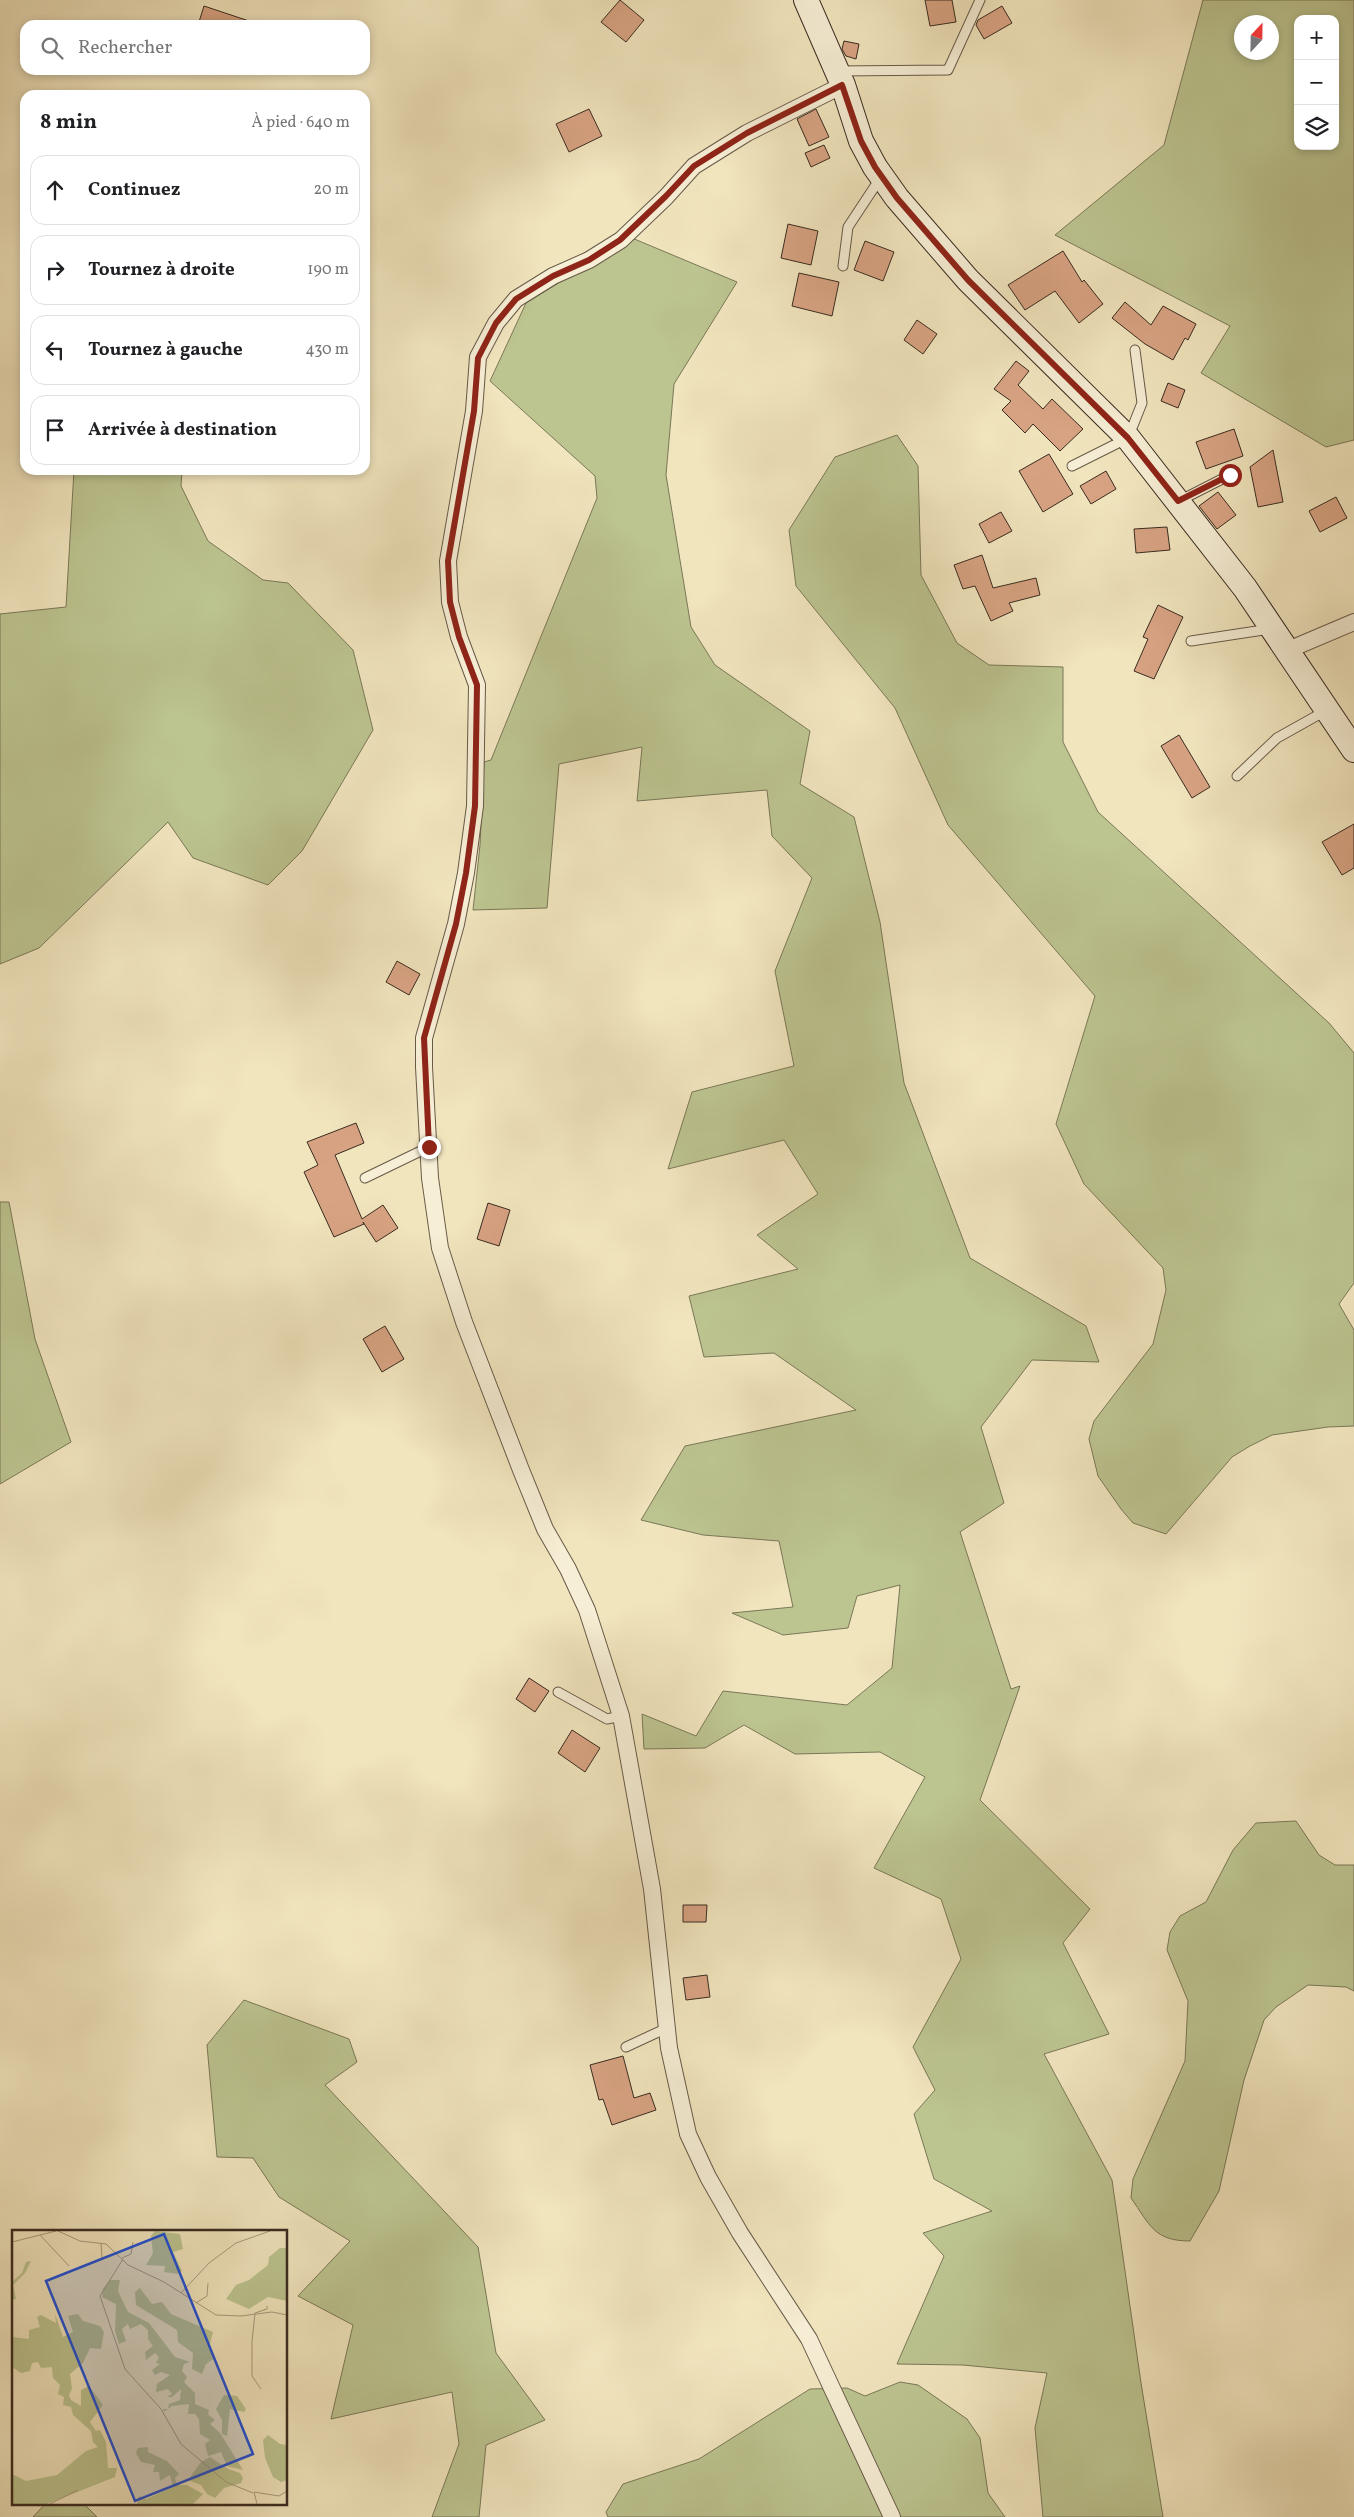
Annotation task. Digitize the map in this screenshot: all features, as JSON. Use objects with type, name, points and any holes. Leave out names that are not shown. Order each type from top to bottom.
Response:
[{"type":"street","points":[[806,0],[840,78],[861,141],[881,176],[897,198],[968,280],[1128,438],[1245,588],[1354,750]]},
{"type":"street","points":[[840,78],[694,166],[620,240],[589,260],[553,276],[516,299],[496,323],[478,358],[474,411],[448,561],[450,602],[459,637],[477,685],[475,806],[466,873],[456,924],[424,1038],[429,1147],[440,1248],[464,1322],[545,1529],[568,1568],[587,1610],[621,1716],[652,1889],[675,2083],[688,2134],[708,2177],[740,2233],[809,2339],[892,2517]]},
{"type":"street","points":[[1288,650],[1354,622]]},
{"type":"lane","points":[[840,78],[948,70],[980,0]]},
{"type":"lane","points":[[842,266],[848,227],[881,176]]},
{"type":"lane","points":[[1072,466],[1128,438],[1142,403],[1135,350]]},
{"type":"lane","points":[[1178,501],[1230,475]]},
{"type":"lane","points":[[1191,641],[1273,629]]},
{"type":"lane","points":[[1237,776],[1278,738],[1328,710]]},
{"type":"lane","points":[[365,1178],[429,1147]]},
{"type":"lane","points":[[558,1692],[607,1719],[621,1716]]},
{"type":"lane","points":[[626,2047],[667,2028]]},
{"type":"green space","points":[[1203,0],[1354,0],[1354,440],[1326,447],[1201,373],[1230,326],[1055,235],[1164,145]]},
{"type":"green space","points":[[632,238],[737,282],[674,384],[666,475],[691,627],[715,665],[810,731],[800,784],[854,817],[880,922],[904,1083],[970,1258],[1086,1326],[1099,1362],[1032,1360],[981,1427],[1004,1503],[960,1532],[1011,1689],[1020,1686],[980,1800],[1090,1909],[1063,1943],[1109,2034],[1044,2054],[1112,2180],[1141,2383],[1163,2517],[1043,2517],[1035,2428],[1047,2373],[963,2365],[897,2364],[944,2256],[923,2233],[992,2211],[934,2179],[914,2114],[935,2090],[913,2047],[961,1959],[941,1899],[874,1868],[925,1777],[880,1752],[795,1754],[744,1725],[705,1748],[644,1749],[642,1714],[696,1736],[723,1691],[847,1705],[892,1668],[900,1585],[857,1596],[848,1628],[783,1635],[732,1613],[793,1607],[779,1541],[703,1535],[641,1520],[685,1446],[856,1410],[774,1353],[704,1357],[689,1296],[798,1269],[757,1235],[818,1194],[784,1140],[668,1169],[692,1092],[794,1066],[775,971],[812,878],[772,836],[767,790],[637,801],[642,747],[559,764],[547,908],[473,910],[480,845],[484,762],[491,760],[597,498],[595,476],[490,381],[526,303]]},
{"type":"green space","points":[[897,435],[918,466],[921,575],[957,643],[989,665],[1063,667],[1063,742],[1098,812],[1329,1023],[1354,1053],[1354,1283],[1339,1304],[1354,1330],[1354,1426],[1328,1427],[1272,1435],[1250,1446],[1232,1457],[1166,1534],[1133,1523],[1121,1509],[1098,1476],[1089,1439],[1094,1421],[1153,1344],[1166,1290],[1163,1268],[1084,1184],[1056,1124],[1095,996],[948,825],[895,708],[796,586],[789,530],[835,457]]},
{"type":"green space","points":[[74,475],[182,475],[181,486],[208,541],[263,580],[288,583],[353,650],[373,730],[302,851],[268,885],[193,858],[168,822],[39,948],[0,964],[0,614],[66,607]]},
{"type":"green space","points":[[0,1202],[9,1202],[35,1339],[71,1442],[0,1484]]},
{"type":"green space","points":[[1296,1821],[1319,1855],[1335,1865],[1354,1865],[1354,1991],[1346,1987],[1308,1985],[1276,2007],[1264,2020],[1244,2080],[1219,2191],[1190,2241],[1168,2238],[1154,2230],[1131,2198],[1133,2179],[1185,2061],[1188,2001],[1167,1950],[1170,1932],[1180,1916],[1206,1902],[1233,1850],[1256,1823]]},
{"type":"green space","points":[[244,2000],[349,2039],[357,2062],[325,2085],[478,2247],[496,2353],[545,2420],[486,2445],[479,2517],[432,2517],[459,2444],[452,2392],[331,2419],[353,2325],[298,2296],[350,2241],[279,2197],[253,2158],[217,2157],[207,2045]]},
{"type":"green space","points":[[900,2382],[918,2385],[967,2419],[980,2438],[988,2493],[1005,2517],[608,2517],[606,2512],[623,2484],[699,2459],[810,2389],[847,2388],[865,2396]]},
{"type":"green space","points":[[45,2504],[84,2504],[97,2517],[33,2517]]},
{"type":"building","points":[[620,0],[644,20],[626,42],[601,22]]},
{"type":"building","points":[[925,0],[952,0],[956,22],[930,26]]},
{"type":"building","points":[[204,6],[246,20],[200,20]]},
{"type":"building","points":[[1002,6],[1012,23],[984,39],[976,25],[978,20]]},
{"type":"building","points":[[844,41],[859,44],[856,59],[846,56],[842,49]]},
{"type":"building","points":[[589,109],[602,136],[569,152],[556,124]]},
{"type":"building","points":[[816,109],[829,137],[809,146],[797,119]]},
{"type":"building","points":[[824,145],[830,158],[811,167],[805,153]]},
{"type":"building","points":[[788,224],[818,231],[811,265],[781,258]]},
{"type":"building","points":[[865,241],[894,252],[883,281],[854,270]]},
{"type":"building","points":[[1063,251],[1082,282],[1084,280],[1103,304],[1079,323],[1055,291],[1025,310],[1008,285]]},
{"type":"building","points":[[799,273],[839,282],[832,316],[792,306]]},
{"type":"building","points":[[1125,302],[1151,325],[1163,306],[1196,324],[1188,340],[1185,338],[1173,360],[1145,344],[1112,318]]},
{"type":"building","points":[[917,320],[937,334],[923,354],[904,340]]},
{"type":"building","points":[[1016,361],[1029,371],[1018,385],[1043,409],[1052,399],[1083,429],[1060,451],[1033,424],[1025,433],[1002,410],[1011,401],[994,389]]},
{"type":"building","points":[[1168,383],[1185,390],[1178,408],[1161,401]]},
{"type":"building","points":[[1234,429],[1243,456],[1206,469],[1196,442]]},
{"type":"building","points":[[1273,450],[1283,502],[1258,507],[1250,467]]},
{"type":"building","points":[[1049,454],[1073,494],[1043,512],[1019,471]]},
{"type":"building","points":[[1106,471],[1116,489],[1091,504],[1080,486]]},
{"type":"building","points":[[1218,492],[1236,515],[1217,529],[1199,506]]},
{"type":"building","points":[[1336,497],[1347,518],[1320,532],[1309,511]]},
{"type":"building","points":[[1001,512],[1012,531],[989,543],[979,524]]},
{"type":"building","points":[[1167,527],[1170,550],[1136,553],[1134,529]]},
{"type":"building","points":[[982,555],[993,588],[1036,578],[1040,595],[1009,603],[1013,611],[991,621],[975,586],[963,589],[954,565]]},
{"type":"building","points":[[1158,605],[1183,617],[1154,679],[1134,671],[1148,639],[1143,637]]},
{"type":"building","points":[[1179,735],[1210,787],[1192,798],[1161,746]]},
{"type":"building","points":[[1354,824],[1354,868],[1342,875],[1322,842]]},
{"type":"building","points":[[397,961],[420,974],[409,995],[386,982]]},
{"type":"building","points":[[356,1123],[364,1143],[335,1155],[362,1219],[383,1205],[398,1228],[376,1242],[363,1222],[364,1224],[334,1237],[304,1172],[318,1165],[307,1142]]},
{"type":"building","points":[[488,1203],[510,1210],[499,1246],[477,1239]]},
{"type":"building","points":[[385,1326],[404,1359],[382,1372],[363,1339]]},
{"type":"building","points":[[529,1678],[549,1691],[535,1712],[516,1699]]},
{"type":"building","points":[[572,1730],[600,1748],[585,1772],[558,1753]]},
{"type":"building","points":[[683,1905],[707,1905],[706,1922],[683,1922]]},
{"type":"building","points":[[707,1975],[710,1997],[686,2000],[683,1978]]},
{"type":"building","points":[[623,2056],[634,2098],[650,2093],[656,2110],[612,2125],[603,2099],[599,2100],[590,2065]]},
{"type":"route","points":[[429,1147],[424,1038],[440,987],[456,924],[466,873],[475,806],[477,752],[477,685],[459,637],[450,602],[448,561],[474,411],[478,358],[496,323],[516,299],[553,276],[589,260],[620,240],[694,166],[747,133],[842,85],[861,141],[875,167],[897,198],[968,280],[1128,438],[1178,501],[1230,475]]}]
